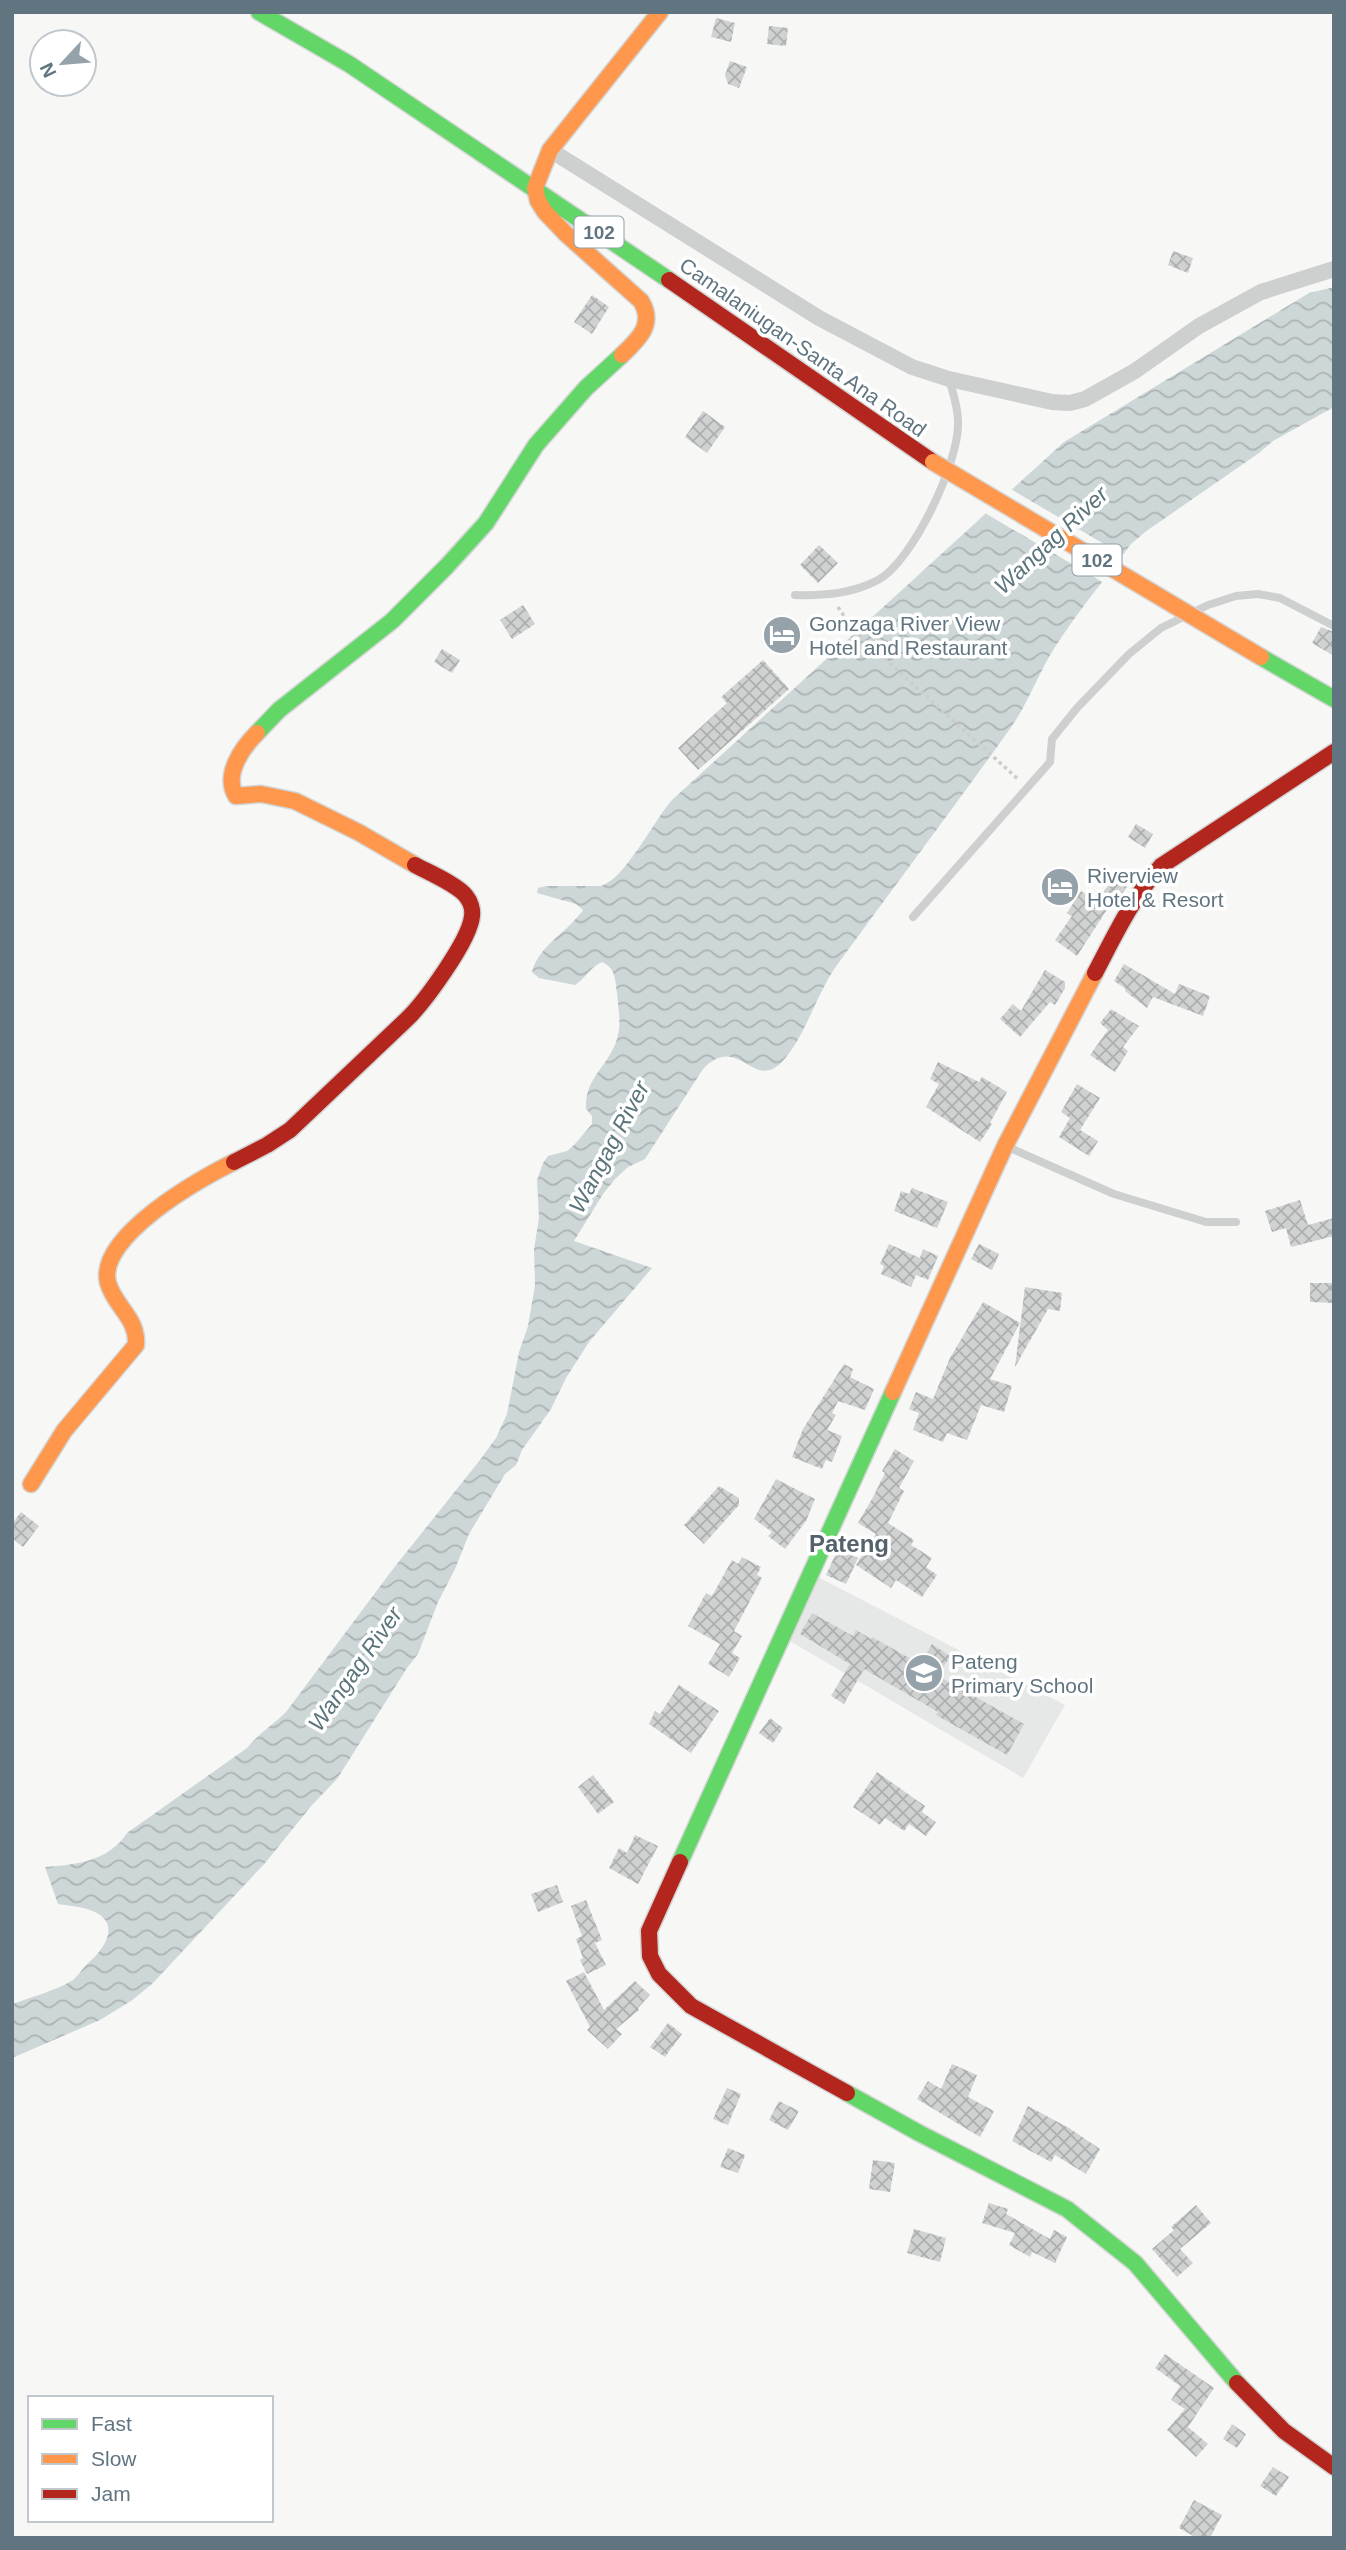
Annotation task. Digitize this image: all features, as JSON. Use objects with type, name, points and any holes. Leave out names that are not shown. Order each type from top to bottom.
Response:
[{"type":"street","name":"Camalaniugan-Santa Ana Road","points":[[259,12],[349,64],[535,188],[933,462],[1334,699]]},
{"type":"street","points":[[31,1484],[65,1431],[136,1345],[136,1331],[110,1289],[106,1276],[111,1260],[123,1243],[159,1207],[197,1181],[277,1139],[318,1103],[417,1009],[462,942],[469,926],[472,909],[464,893],[316,810],[279,796],[236,796],[230,788],[231,782],[239,754],[279,710],[392,621],[486,523],[536,445],[586,388],[630,347],[646,324],[647,311],[641,301],[559,227],[538,201],[535,188],[550,149],[660,12]]},
{"type":"street","points":[[550,149],[819,318],[912,367],[949,379],[1052,402],[1070,404],[1085,399],[1135,371],[1199,326],[1261,292],[1334,269]]},
{"type":"street","points":[[1334,751],[1161,866],[1130,906],[1005,1146],[649,1931],[647,1946],[649,1957],[663,1980],[691,2006],[919,2133],[1067,2208],[1135,2263],[1230,2376],[1284,2431],[1334,2467]]},
{"type":"lane","points":[[795,595],[831,596],[879,580],[900,560],[923,525],[943,484],[957,437],[958,422],[949,379]]},
{"type":"lane","points":[[913,917],[1051,762],[1052,739],[1077,708],[1129,654],[1161,628],[1218,602],[1236,596],[1258,594],[1280,598],[1334,626]]},
{"type":"lane","points":[[1005,1146],[1114,1194],[1206,1223],[1236,1222]]},
{"type":"path","points":[[831,596],[854,631],[1010,771]]},
{"type":"shaded area","name":"Pateng Primary School","points":[[818,1577],[1065,1705],[1023,1778],[790,1641]]},
{"type":"water","name":"Wangag River","points":[[1334,287],[1334,407],[1273,441],[1131,544],[1055,647],[1012,726],[837,965],[798,1040],[782,1062],[772,1069],[762,1071],[736,1058],[715,1059],[703,1069],[645,1159],[628,1167],[603,1194],[574,1241],[652,1268],[589,1342],[566,1378],[551,1409],[522,1450],[516,1465],[505,1474],[469,1534],[418,1654],[337,1779],[266,1862],[152,1984],[100,2020],[12,2058],[12,2004],[51,1991],[73,1980],[102,1948],[108,1934],[106,1921],[96,1912],[58,1904],[45,1867],[80,1863],[111,1850],[127,1833],[247,1748],[286,1712],[393,1569],[480,1460],[496,1438],[507,1414],[535,1285],[534,1249],[539,1218],[537,1180],[548,1156],[567,1151],[592,1124],[592,1116],[586,1109],[588,1092],[615,1044],[619,1023],[614,975],[602,962],[575,985],[539,978],[532,972],[547,946],[583,910],[576,904],[537,893],[538,888],[601,886],[610,881],[629,861],[672,800],[1064,442],[1309,293]]},
{"type":"pier","points":[[1009,488],[1126,557],[1106,584],[983,512]]},
{"type":"building","points":[[716,18],[735,23],[731,42],[711,37]]},
{"type":"building","points":[[769,26],[788,28],[786,46],[767,44]]},
{"type":"building","points":[[730,61],[747,67],[739,88],[728,84],[725,75]]},
{"type":"building","points":[[1173,251],[1193,258],[1188,273],[1168,265]]},
{"type":"building","points":[[592,295],[609,307],[592,334],[574,322]]},
{"type":"building","points":[[703,411],[725,427],[707,453],[685,437]]},
{"type":"building","points":[[819,545],[838,563],[818,583],[800,565]]},
{"type":"building","points":[[523,605],[535,624],[512,639],[500,620]]},
{"type":"building","points":[[1321,627],[1334,632],[1334,656],[1312,643]]},
{"type":"building","points":[[442,649],[460,660],[452,673],[434,662]]},
{"type":"building","points":[[763,660],[789,689],[698,770],[678,748],[727,703],[721,697]]},
{"type":"building","points":[[1136,824],[1153,834],[1145,848],[1128,837]]},
{"type":"building","points":[[1115,876],[1128,885],[1115,905],[1101,895]]},
{"type":"building","points":[[1081,891],[1108,908],[1077,956],[1055,940],[1072,916],[1067,913]]},
{"type":"building","points":[[1124,964],[1175,994],[1179,984],[1210,996],[1203,1016],[1153,997],[1147,1008],[1114,981]]},
{"type":"building","points":[[1045,970],[1065,982],[1065,988],[1055,1005],[1050,1002],[1020,1037],[1000,1019],[1013,1004],[1021,1011]]},
{"type":"building","points":[[1111,1009],[1139,1026],[1123,1047],[1128,1051],[1115,1072],[1090,1055],[1108,1030],[1100,1023]]},
{"type":"building","points":[[938,1062],[979,1082],[982,1077],[1007,1092],[980,1142],[926,1107],[939,1084],[930,1079]]},
{"type":"building","points":[[1077,1084],[1100,1098],[1080,1130],[1098,1141],[1089,1156],[1059,1137],[1070,1118],[1061,1112]]},
{"type":"building","points":[[912,1188],[948,1202],[937,1228],[894,1211],[901,1191],[909,1194]]},
{"type":"building","points":[[1300,1200],[1308,1225],[1334,1218],[1334,1236],[1291,1247],[1286,1228],[1272,1232],[1265,1211]]},
{"type":"building","points":[[889,1244],[920,1258],[923,1249],[938,1256],[928,1280],[916,1275],[911,1287],[881,1274],[884,1266],[880,1264]]},
{"type":"building","points":[[979,1244],[999,1254],[992,1270],[971,1259]]},
{"type":"building","points":[[1310,1283],[1334,1283],[1334,1303],[1310,1302]]},
{"type":"building","points":[[1025,1287],[1062,1293],[1060,1311],[1048,1309],[1015,1367]]},
{"type":"building","points":[[983,1302],[1020,1323],[990,1379],[1012,1386],[1004,1412],[981,1405],[967,1440],[947,1433],[943,1442],[913,1430],[919,1413],[909,1409],[916,1392],[933,1399],[950,1358]]},
{"type":"building","points":[[844,1364],[853,1369],[850,1377],[874,1389],[865,1410],[838,1401],[832,1413],[836,1415],[827,1430],[842,1436],[832,1462],[826,1460],[822,1469],[792,1457],[803,1429]]},
{"type":"building","points":[[895,1449],[914,1461],[899,1488],[904,1491],[888,1523],[914,1540],[911,1545],[932,1558],[926,1567],[937,1575],[922,1597],[896,1580],[891,1588],[856,1565],[876,1534],[858,1523]]},
{"type":"building","points":[[776,1479],[815,1499],[806,1521],[785,1549],[768,1536],[772,1532],[754,1519]]},
{"type":"building","points":[[719,1486],[739,1498],[739,1505],[704,1544],[684,1525]]},
{"type":"building","points":[[21,1512],[39,1526],[23,1547],[12,1538],[12,1524]]},
{"type":"building","points":[[838,1549],[858,1558],[846,1584],[826,1575]]},
{"type":"building","points":[[742,1557],[761,1567],[757,1575],[762,1578],[734,1631],[742,1636],[732,1653],[740,1658],[729,1677],[708,1664],[720,1644],[688,1626],[706,1593],[712,1596],[732,1560],[738,1564]]},
{"type":"building","points":[[812,1613],[853,1636],[856,1630],[871,1639],[872,1637],[920,1664],[932,1644],[950,1656],[938,1676],[1024,1724],[1007,1755],[936,1715],[938,1712],[864,1669],[844,1704],[831,1696],[850,1664],[800,1634]]},
{"type":"building","points":[[679,1685],[719,1711],[691,1753],[649,1724],[655,1711],[660,1714]]},
{"type":"building","points":[[770,1718],[783,1728],[773,1743],[759,1733]]},
{"type":"building","points":[[877,1772],[925,1806],[922,1812],[936,1822],[926,1836],[909,1824],[904,1831],[885,1818],[880,1825],[853,1807]]},
{"type":"building","points":[[593,1775],[614,1802],[598,1814],[578,1787]]},
{"type":"building","points":[[635,1835],[658,1846],[638,1884],[609,1868],[619,1848],[627,1853]]},
{"type":"building","points":[[557,1885],[563,1902],[538,1912],[531,1894]]},
{"type":"building","points":[[586,1900],[602,1940],[595,1943],[606,1965],[587,1974],[580,1960],[583,1958],[576,1939],[582,1936],[571,1906]]},
{"type":"building","points":[[584,1972],[604,2010],[635,1981],[650,1995],[639,2010],[616,2029],[622,2034],[608,2049],[587,2030],[590,2027],[566,1981]]},
{"type":"building","points":[[668,2023],[682,2034],[665,2057],[650,2047]]},
{"type":"building","points":[[952,2064],[977,2075],[968,2097],[994,2111],[980,2137],[917,2099],[928,2081],[941,2089]]},
{"type":"building","points":[[727,2088],[741,2094],[728,2125],[713,2119]]},
{"type":"building","points":[[779,2101],[799,2111],[788,2130],[769,2120]]},
{"type":"building","points":[[1028,2106],[1069,2128],[1100,2149],[1086,2174],[1055,2155],[1051,2162],[1012,2141]]},
{"type":"building","points":[[728,2148],[745,2155],[738,2173],[720,2167]]},
{"type":"building","points":[[873,2160],[895,2163],[890,2192],[869,2189]]},
{"type":"building","points":[[989,2203],[1008,2209],[1006,2214],[1050,2239],[1054,2230],[1067,2237],[1055,2263],[1032,2252],[1030,2257],[1009,2245],[1015,2233],[982,2223]]},
{"type":"building","points":[[1196,2205],[1211,2223],[1180,2249],[1193,2263],[1177,2277],[1152,2249],[1174,2230],[1171,2227]]},
{"type":"building","points":[[914,2229],[946,2238],[940,2262],[907,2253]]},
{"type":"building","points":[[1165,2354],[1214,2388],[1188,2427],[1208,2444],[1196,2457],[1167,2430],[1185,2409],[1171,2400],[1180,2386],[1155,2368]]},
{"type":"building","points":[[1232,2424],[1246,2434],[1237,2448],[1223,2439]]},
{"type":"building","points":[[1273,2467],[1289,2477],[1276,2496],[1260,2486]]},
{"type":"building","points":[[1194,2500],[1222,2515],[1210,2538],[1197,2538],[1179,2528]]},
{"type":"traffic: fast","points":[[259,12],[349,64],[669,280]]},
{"type":"traffic: fast","points":[[257,733],[279,710],[392,621],[447,566],[486,523],[536,445],[586,388],[622,355]]},
{"type":"traffic: fast","points":[[1261,657],[1334,699]]},
{"type":"traffic: fast","points":[[680,1862],[893,1392]]},
{"type":"traffic: fast","points":[[847,2093],[1067,2209],[1135,2263],[1237,2383]]},
{"type":"traffic: slow","points":[[622,355],[639,337],[646,324],[645,309],[641,301],[545,212],[538,201],[535,188],[550,150],[660,12]]},
{"type":"traffic: slow","points":[[933,462],[1261,657]]},
{"type":"traffic: slow","points":[[257,733],[236,762],[232,779],[236,796],[261,794],[295,801],[358,832],[415,865]]},
{"type":"traffic: slow","points":[[893,1392],[1005,1146],[1095,973]]},
{"type":"traffic: slow","points":[[31,1484],[64,1431],[136,1345],[136,1336],[130,1320],[108,1283],[109,1265],[118,1247],[154,1211],[176,1195],[234,1162]]},
{"type":"traffic: jam","points":[[669,280],[933,462]]},
{"type":"traffic: jam","points":[[1095,973],[1133,904],[1161,866],[1334,752]]},
{"type":"traffic: jam","points":[[234,1162],[290,1130],[414,1012],[455,955],[469,927],[472,913],[470,903],[456,888],[415,865]]},
{"type":"traffic: jam","points":[[680,1862],[649,1931],[650,1956],[659,1974],[691,2006],[847,2093]]},
{"type":"traffic: jam","points":[[1237,2383],[1284,2431],[1334,2467]]},
{"type":"place","name":"Gonzaga River View Hotel and Restaurant","points":[[782,635]]},
{"type":"place","name":"Riverview Hotel & Resort","points":[[1060,887]]},
{"type":"place","name":"Pateng Primary School","points":[[924,1673]]},
{"type":"district","name":"Pateng","points":[[849,1543]]}]
